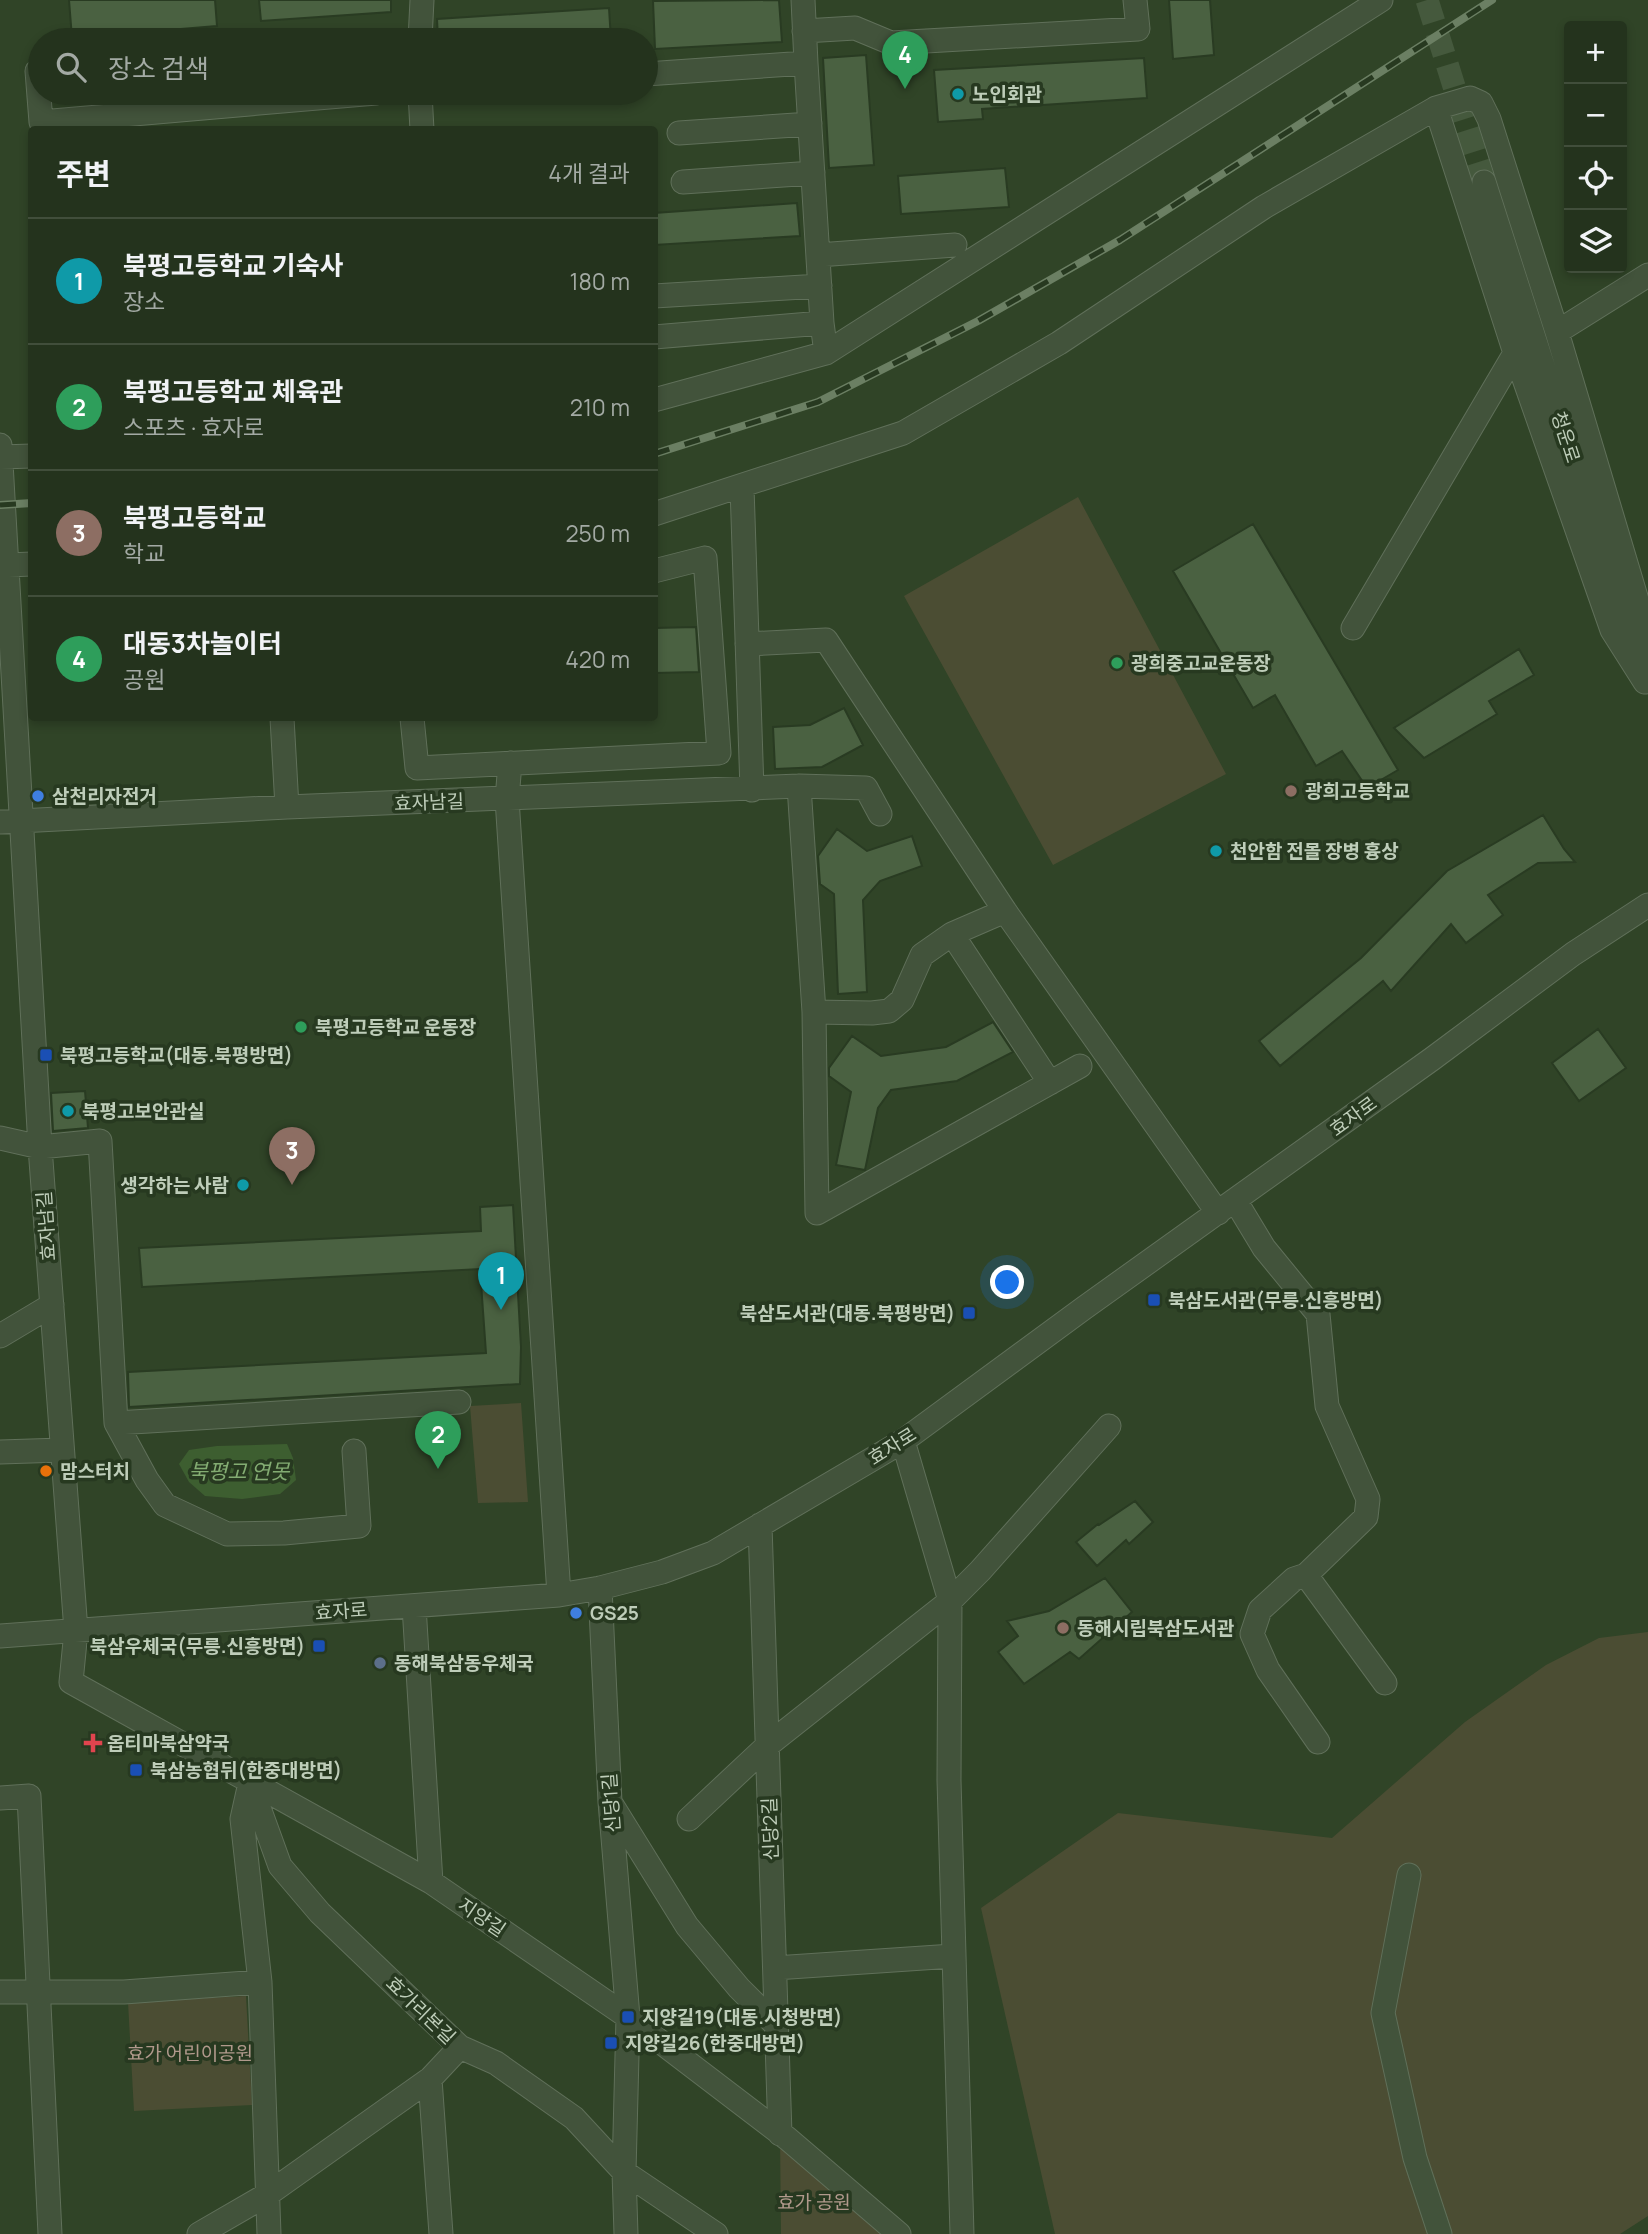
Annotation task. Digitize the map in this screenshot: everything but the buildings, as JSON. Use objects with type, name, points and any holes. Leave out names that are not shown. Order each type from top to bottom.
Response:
[{"type":"street","points":[[421,28],[422,0]]},
{"type":"street","points":[[803,0],[822,324],[826,353]]},
{"type":"street","points":[[804,31],[855,28],[891,43],[1138,29],[1135,0]]},
{"type":"street","points":[[658,399],[722,379],[826,353],[1381,0]]},
{"type":"street","points":[[658,73],[806,63]]},
{"type":"street","points":[[658,513],[903,433],[1059,343],[1264,207],[1436,108],[1469,98],[1481,103],[1489,119],[1557,332],[1645,627],[1646,687]]},
{"type":"street","points":[[40,105],[41,122],[237,105]]},
{"type":"street","points":[[421,105],[422,126]]},
{"type":"street","points":[[1436,108],[1515,354],[1612,630],[1646,687]]},
{"type":"street","points":[[678,133],[810,124]]},
{"type":"street","points":[[683,182],[813,173]]},
{"type":"street","name":"청운로","points":[[1484,182],[1646,687]]},
{"type":"street","points":[[818,255],[955,245]]},
{"type":"street","points":[[1557,332],[1648,275]]},
{"type":"street","points":[[658,296],[820,286]]},
{"type":"street","points":[[658,337],[822,324]]},
{"type":"street","points":[[1353,628],[1515,354]]},
{"type":"street","name":"효자남길","points":[[0,445],[8,565],[11,821],[40,1147],[76,1631]]},
{"type":"street","points":[[0,457],[28,456]]},
{"type":"street","points":[[742,487],[752,790]]},
{"type":"street","points":[[412,721],[417,768],[719,753],[705,558],[658,570]]},
{"type":"street","points":[[8,565],[28,564]]},
{"type":"street","points":[[747,644],[826,640],[1005,911],[1226,1206],[1318,1314],[1326,1406],[1368,1499],[1366,1517],[1306,1574],[1294,1580],[1260,1610],[1252,1634],[1268,1670],[1318,1742]]},
{"type":"street","points":[[282,721],[287,807]]},
{"type":"street","points":[[510,764],[507,799],[559,1595]]},
{"type":"street","points":[[799,786],[814,1012],[817,1213],[1080,1066]]},
{"type":"street","name":"효자남길","points":[[11,821],[799,786],[866,788],[880,814]]},
{"type":"street","name":"효자로","points":[[0,1636],[559,1595],[600,1588],[662,1572],[713,1553],[902,1441],[1432,1059],[1573,954],[1648,905]]},
{"type":"street","points":[[814,1012],[889,1011],[920,986],[922,956],[952,934],[1005,911]]},
{"type":"street","points":[[952,934],[1050,1083]]},
{"type":"street","points":[[0,1138],[40,1147],[100,1141],[116,1423],[147,1480],[166,1505],[228,1534],[320,1531],[359,1526],[354,1451]]},
{"type":"street","points":[[0,1336],[52,1305]]},
{"type":"street","points":[[116,1423],[459,1402]]},
{"type":"street","points":[[689,1819],[768,1745],[950,1601],[1109,1426]]},
{"type":"street","points":[[902,1441],[950,1601],[949,1780],[962,2234]]},
{"type":"street","points":[[0,1452],[62,1450]]},
{"type":"street","name":"신당2길","points":[[760,1525],[780,2134]]},
{"type":"street","points":[[1306,1574],[1385,1684]]},
{"type":"street","name":"신당1길","points":[[600,1588],[610,1802],[628,2017],[624,2172],[626,2234]]},
{"type":"street","points":[[414,1606],[430,1882]]},
{"type":"street","name":"지양길","points":[[76,1631],[71,1682],[430,1882],[628,2017],[780,2134],[899,2234]]},
{"type":"street","points":[[250,1783],[242,1819],[260,1982],[270,2234]]},
{"type":"street","name":"효가리본길","points":[[250,1783],[280,1866],[320,1913],[460,2048],[496,2063],[574,2118],[624,2172],[716,2234]]},
{"type":"street","points":[[0,1798],[29,1796],[50,2234]]},
{"type":"street","points":[[610,1802],[687,1926],[739,1988],[777,2026]]},
{"type":"street","points":[[1409,1875],[1383,2013],[1415,2158],[1440,2234]]},
{"type":"street","points":[[775,1968],[953,1956]]},
{"type":"street","points":[[0,1992],[124,1992],[260,1982]]},
{"type":"street","points":[[199,2234],[268,2194],[430,2079],[460,2048]]},
{"type":"street","points":[[430,2079],[441,2234]]},
{"type":"green space","points":[[1078,497],[1226,774],[1053,865],[904,596]]},
{"type":"green space","points":[[521,1403],[528,1502],[478,1503],[470,1406]]},
{"type":"green space","points":[[1648,1632],[1648,2216],[1620,2234],[1055,2234],[981,1908],[1118,1813],[1332,1838],[1465,1722],[1546,1665],[1599,1638]]},
{"type":"green space","name":"효가 어린이공원","points":[[246,1996],[252,2105],[134,2111],[128,2002]]},
{"type":"green space","name":"효가 공원","points":[[780,2134],[899,2234],[781,2234]]},
{"type":"water","name":"북평고 연못","points":[[287,1444],[293,1458],[296,1480],[280,1494],[242,1499],[205,1496],[189,1482],[179,1464],[189,1450],[217,1446]]},
{"type":"tunnel","points":[[1427,0],[1484,182]]},
{"type":"railway","points":[[658,453],[818,402],[978,321],[1120,240],[1492,0]]},
{"type":"railway","points":[[0,505],[28,503]]},
{"type":"place","name":"대동3차놀이터","points":[[905,89]]},
{"type":"place","name":"노인회관","points":[[958,94]]},
{"type":"place","name":"광희중고교운동장","points":[[1117,663]]},
{"type":"place","name":"광희고등학교","points":[[1291,791]]},
{"type":"place","name":"삼천리자전거","points":[[38,796]]},
{"type":"place","name":"천안함 전몰 장병 흉상","points":[[1216,851]]},
{"type":"place","name":"북평고등학교 운동장","points":[[301,1027]]},
{"type":"place","name":"북평고등학교(대동.북평방면)","points":[[46,1055]]},
{"type":"place","name":"북평고보안관실","points":[[68,1111]]},
{"type":"place","name":"생각하는 사람","points":[[243,1185]]},
{"type":"place","name":"북평고등학교","points":[[292,1185]]},
{"type":"place","name":"북삼도서관(무릉.신흥방면)","points":[[1154,1300]]},
{"type":"place","name":"북평고등학교 기숙사","points":[[501,1310]]},
{"type":"place","name":"북삼도서관(대동.북평방면)","points":[[969,1313]]},
{"type":"place","name":"북평고등학교 체육관","points":[[438,1469]]},
{"type":"place","name":"맘스터치","points":[[46,1471]]},
{"type":"place","name":"GS25","points":[[576,1613]]},
{"type":"place","name":"동해시립북삼도서관","points":[[1063,1628]]},
{"type":"place","name":"북삼우체국(무릉.신흥방면)","points":[[319,1646]]},
{"type":"place","name":"동해북삼동우체국","points":[[380,1663]]},
{"type":"place","name":"옵티마북삼약국","points":[[93,1743]]},
{"type":"place","name":"북삼농협뒤(한중대방면)","points":[[136,1770]]},
{"type":"place","name":"지양길19(대동.시청방면)","points":[[628,2017]]},
{"type":"place","name":"지양길26(한중대방면)","points":[[611,2043]]}]
